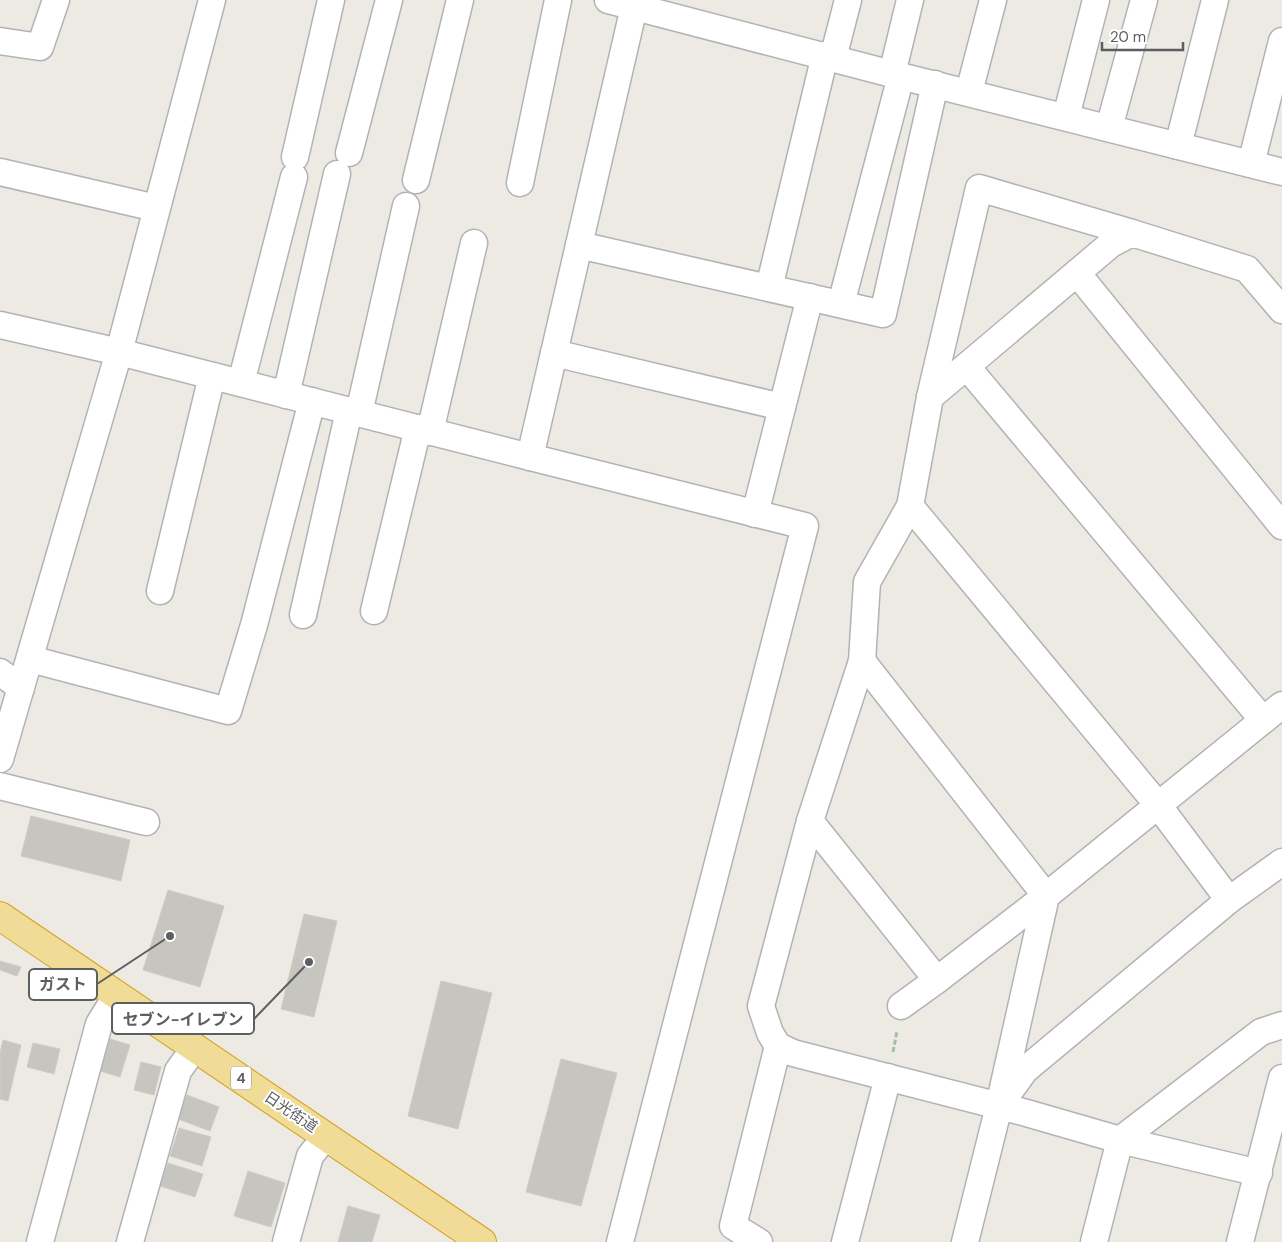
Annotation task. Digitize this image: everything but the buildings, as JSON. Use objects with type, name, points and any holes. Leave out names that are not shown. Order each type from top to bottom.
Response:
[{"type":"highway","name":"日光街道","points":[[0,916],[482,1242]]},
{"type":"street","points":[[0,41],[40,47],[56,0]]},
{"type":"street","points":[[0,759],[119,352],[212,0]]},
{"type":"street","points":[[241,383],[294,167],[331,0]]},
{"type":"street","points":[[286,395],[343,164],[389,0]]},
{"type":"street","points":[[416,180],[460,0]]},
{"type":"street","points":[[520,183],[558,0]]},
{"type":"street","points":[[608,0],[687,10],[829,57],[1282,172]]},
{"type":"street","points":[[769,288],[829,57],[848,0]]},
{"type":"street","points":[[841,304],[897,75],[910,0]]},
{"type":"street","points":[[969,92],[993,0]]},
{"type":"street","points":[[1066,117],[1096,0]]},
{"type":"street","points":[[1109,128],[1144,0]]},
{"type":"street","points":[[1178,146],[1215,0]]},
{"type":"street","points":[[530,457],[579,245],[641,5]]},
{"type":"street","points":[[1251,164],[1282,41]]},
{"type":"street","points":[[579,245],[883,314],[935,84]]},
{"type":"street","points":[[0,172],[156,208]]},
{"type":"street","points":[[1258,1173],[1120,1140],[999,1106],[793,1053],[778,1046],[770,1033],[762,1006],[810,821],[862,661],[867,582],[910,506],[930,396],[979,188],[1247,269],[1282,310]]},
{"type":"street","points":[[303,615],[406,206]]},
{"type":"street","points":[[930,396],[967,367],[1111,244],[1132,233]]},
{"type":"street","points":[[374,611],[474,243]]},
{"type":"street","points":[[1077,273],[1282,526]]},
{"type":"street","points":[[755,514],[810,298]]},
{"type":"street","points":[[0,325],[119,352],[805,526],[620,1242]]},
{"type":"street","points":[[554,354],[782,407]]},
{"type":"street","points":[[901,1006],[938,980],[1046,896],[1273,713],[967,367]]},
{"type":"street","points":[[160,591],[212,376]]},
{"type":"street","points":[[30,659],[228,711],[254,625],[312,401]]},
{"type":"street","points":[[910,506],[1158,805],[1229,900]]},
{"type":"street","points":[[862,661],[1046,896]]},
{"type":"street","points":[[0,672],[22,688]]},
{"type":"street","points":[[0,786],[146,822]]},
{"type":"street","points":[[810,821],[938,980]]},
{"type":"street","points":[[999,1106],[1025,1070],[1229,900],[1282,862]]},
{"type":"street","points":[[965,1242],[999,1106],[1046,896]]},
{"type":"street","points":[[40,1242],[99,1024],[117,995]]},
{"type":"street","points":[[1094,1242],[1120,1140],[1261,1032],[1282,1025]]},
{"type":"street","points":[[758,1242],[733,1226],[778,1046]]},
{"type":"street","points":[[130,1242],[178,1071],[195,1047]]},
{"type":"street","points":[[845,1242],[888,1077]]},
{"type":"street","points":[[1240,1242],[1258,1173],[1277,1121],[1282,1078]]},
{"type":"street","points":[[286,1242],[310,1156],[326,1136]]},
{"type":"path","points":[[888,1077],[901,1006]]},
{"type":"place","name":"ガスト","points":[[170,936]]},
{"type":"place","name":"セブン-イレブン","points":[[309,962]]}]
